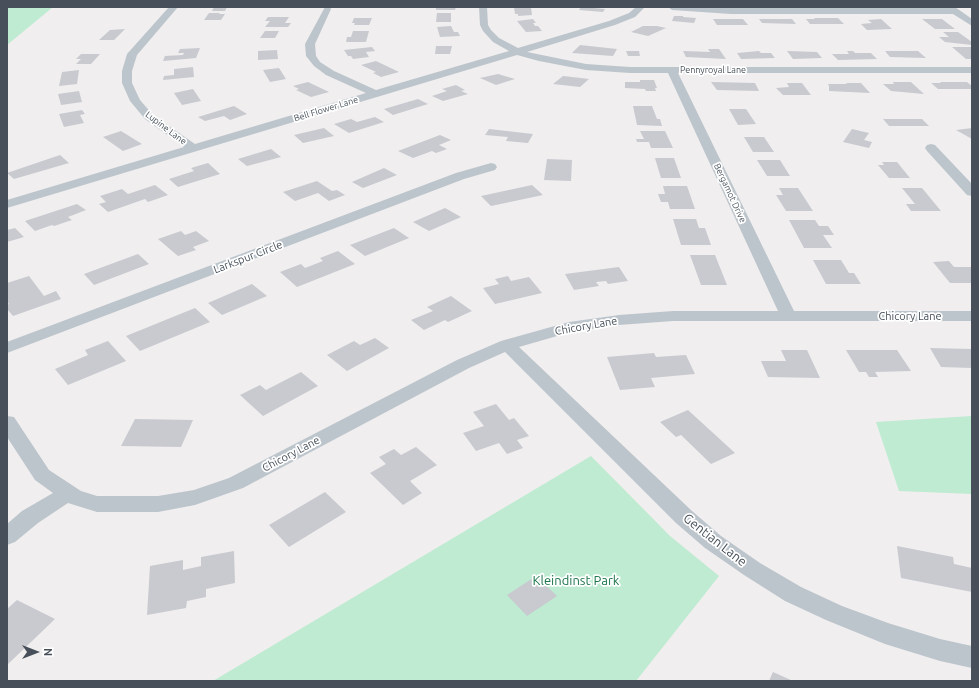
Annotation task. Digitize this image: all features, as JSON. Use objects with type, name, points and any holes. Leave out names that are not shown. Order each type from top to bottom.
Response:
[{"type":"street","name":"Lupine Lane","points":[[174,7],[132,54],[127,71],[127,83],[135,101],[149,117],[193,148]]},
{"type":"street","name":"Pennyroyal Lane","points":[[483,7],[484,25],[487,31],[496,40],[518,52],[559,62],[590,67],[672,70],[972,70]]},
{"type":"street","name":"Bell Flower Lane","points":[[7,204],[612,23],[632,15],[641,7]]},
{"type":"street","points":[[672,7],[731,11],[952,9],[972,23]]},
{"type":"street","points":[[327,8],[310,44],[311,56],[317,64],[330,73],[376,94]]},
{"type":"street","name":"Bergamot Drive","points":[[672,70],[788,315]]},
{"type":"street","points":[[931,148],[972,192]]},
{"type":"street","name":"Larkspur Circle","points":[[7,348],[460,176],[490,167]]},
{"type":"street","name":"Chicory Lane","points":[[7,422],[42,474],[74,497],[97,504],[158,504],[194,497],[236,483],[463,364],[507,345],[569,327],[619,320],[673,316],[972,316]]},
{"type":"street","name":"Gentian Lane","points":[[507,345],[684,517],[713,542],[752,569],[793,594],[834,613],[885,633],[940,650],[972,657]]},
{"type":"street","points":[[7,536],[30,517],[68,492]]},
{"type":"green space","points":[[7,7],[53,7],[7,45]]},
{"type":"green space","points":[[972,416],[972,494],[899,491],[876,422]]},
{"type":"green space","name":"Kleindinst Park","points":[[591,456],[670,536],[719,576],[636,681],[213,681]]},
{"type":"building","points":[[214,7],[227,7],[225,11],[212,11]]},
{"type":"building","points":[[436,7],[456,7],[455,10],[436,10]]},
{"type":"building","points":[[514,7],[531,7],[532,15],[518,16],[518,14],[515,14]]},
{"type":"building","points":[[581,7],[605,9],[603,12],[579,10]]},
{"type":"building","points":[[209,13],[225,14],[221,20],[204,20]]},
{"type":"building","points":[[437,13],[451,13],[451,22],[436,22]]},
{"type":"building","points":[[674,16],[696,18],[694,23],[672,21]]},
{"type":"building","points":[[268,17],[289,17],[285,23],[291,23],[288,27],[265,27],[270,21],[265,21]]},
{"type":"building","points":[[354,18],[372,18],[369,25],[354,25],[355,23],[352,23]]},
{"type":"building","points":[[814,18],[838,18],[844,24],[810,24],[806,19],[815,19]]},
{"type":"building","points":[[533,19],[536,23],[533,23],[535,26],[538,26],[542,31],[526,32],[517,21]]},
{"type":"building","points":[[713,19],[743,19],[748,25],[717,25]]},
{"type":"building","points":[[759,19],[792,19],[796,24],[762,23]]},
{"type":"building","points":[[881,19],[892,29],[867,30],[861,24],[872,23],[868,20]]},
{"type":"building","points":[[922,19],[942,19],[955,29],[935,29]]},
{"type":"building","points":[[451,26],[454,32],[458,32],[460,36],[440,37],[437,27]]},
{"type":"building","points":[[643,26],[657,26],[666,28],[648,36],[631,32]]},
{"type":"building","points":[[125,29],[114,40],[99,40],[110,30]]},
{"type":"building","points":[[265,31],[279,31],[275,38],[260,38]]},
{"type":"building","points":[[353,31],[369,31],[366,42],[346,42],[347,37],[351,37]]},
{"type":"building","points":[[943,32],[958,32],[972,42],[972,45],[945,42],[939,37],[949,37]]},
{"type":"building","points":[[580,45],[617,49],[613,56],[572,53]]},
{"type":"building","points":[[436,46],[452,46],[450,54],[435,54]]},
{"type":"building","points":[[372,47],[375,51],[366,52],[369,57],[353,59],[351,56],[348,56],[344,50]]},
{"type":"building","points":[[952,47],[972,47],[972,59],[966,59]]},
{"type":"building","points":[[200,48],[196,58],[163,61],[165,56],[183,55],[184,53],[178,53],[180,49]]},
{"type":"building","points":[[708,49],[719,49],[726,59],[686,57],[683,51],[710,52]]},
{"type":"building","points":[[277,50],[278,59],[258,60],[258,51]]},
{"type":"building","points":[[626,51],[639,51],[640,56],[628,56]]},
{"type":"building","points":[[759,51],[761,53],[771,53],[775,58],[741,59],[737,53]]},
{"type":"building","points":[[787,51],[817,52],[822,58],[793,59]]},
{"type":"building","points":[[847,51],[853,51],[855,53],[871,53],[877,59],[838,60],[832,54],[849,54]]},
{"type":"building","points":[[885,51],[918,51],[926,58],[890,57]]},
{"type":"building","points":[[81,54],[100,54],[91,64],[76,64],[81,59],[76,59]]},
{"type":"building","points":[[376,61],[399,72],[381,77],[373,73],[376,72],[361,65]]},
{"type":"building","points":[[193,67],[194,77],[163,80],[164,76],[174,75],[174,69]]},
{"type":"building","points":[[279,68],[286,79],[270,82],[263,70]]},
{"type":"building","points":[[79,70],[77,84],[59,86],[62,72]]},
{"type":"building","points":[[498,74],[515,79],[496,85],[480,78]]},
{"type":"building","points":[[563,76],[589,79],[580,87],[553,84]]},
{"type":"building","points":[[640,80],[654,80],[657,88],[655,88],[656,91],[625,88],[625,82],[640,82]]},
{"type":"building","points":[[308,82],[329,92],[311,97],[296,90],[299,89],[293,86]]},
{"type":"building","points":[[711,82],[755,83],[759,91],[717,90]]},
{"type":"building","points":[[893,82],[911,82],[924,94],[891,91],[883,84],[894,84]]},
{"type":"building","points":[[940,82],[967,82],[972,86],[972,89],[938,89],[931,83],[941,83]]},
{"type":"building","points":[[787,83],[802,83],[811,95],[783,95],[776,88],[789,87]]},
{"type":"building","points":[[846,83],[861,83],[870,93],[829,91],[828,84],[847,84]]},
{"type":"building","points":[[456,85],[465,90],[461,91],[468,94],[443,101],[432,96],[447,91],[442,89]]},
{"type":"building","points":[[193,89],[201,101],[182,105],[174,93]]},
{"type":"building","points":[[79,91],[82,102],[61,105],[58,94]]},
{"type":"building","points":[[418,99],[428,104],[393,115],[384,109]]},
{"type":"building","points":[[234,106],[247,114],[230,120],[224,116],[205,121],[198,117]]},
{"type":"building","points":[[633,106],[652,106],[657,119],[660,119],[662,126],[637,125]]},
{"type":"building","points":[[729,109],[746,109],[756,124],[738,125]]},
{"type":"building","points":[[82,110],[85,114],[80,115],[84,123],[64,127],[59,114]]},
{"type":"building","points":[[375,117],[384,122],[349,133],[334,124],[351,119],[357,122]]},
{"type":"building","points":[[883,119],[922,119],[929,126],[889,126]]},
{"type":"building","points":[[324,128],[334,136],[303,143],[294,135]]},
{"type":"building","points":[[972,128],[972,139],[956,130]]},
{"type":"building","points":[[489,129],[533,134],[528,143],[506,141],[508,137],[485,135]]},
{"type":"building","points":[[852,129],[869,133],[864,140],[872,142],[869,148],[843,142]]},
{"type":"building","points":[[121,131],[142,144],[123,151],[103,137]]},
{"type":"building","points":[[640,131],[665,131],[673,148],[651,148],[649,142],[637,142],[636,139],[644,139]]},
{"type":"building","points":[[440,135],[451,140],[439,145],[447,149],[436,153],[432,151],[413,158],[398,151]]},
{"type":"building","points":[[744,137],[764,137],[774,152],[753,152]]},
{"type":"building","points":[[271,149],[281,157],[247,166],[238,159]]},
{"type":"building","points":[[60,155],[69,163],[14,179],[7,173]]},
{"type":"building","points":[[655,158],[674,158],[681,178],[661,178]]},
{"type":"building","points":[[547,159],[572,160],[571,181],[544,180]]},
{"type":"building","points":[[757,160],[780,160],[790,176],[767,176]]},
{"type":"building","points":[[882,162],[897,162],[910,178],[889,178],[878,165],[884,165]]},
{"type":"building","points":[[208,163],[220,174],[178,187],[169,179],[194,171],[191,168]]},
{"type":"building","points":[[384,168],[397,175],[363,188],[352,182]]},
{"type":"building","points":[[317,181],[332,191],[337,190],[345,195],[329,201],[318,193],[295,201],[283,192]]},
{"type":"building","points":[[155,185],[168,195],[148,202],[145,199],[108,212],[99,204],[106,202],[100,196],[122,189],[128,194]]},
{"type":"building","points":[[532,185],[543,195],[491,206],[481,196]]},
{"type":"building","points":[[663,186],[687,186],[695,209],[670,209],[668,202],[661,202],[658,194],[665,194]]},
{"type":"building","points":[[779,188],[798,188],[813,211],[786,211],[776,195],[783,195]]},
{"type":"building","points":[[902,188],[922,188],[941,211],[911,211],[906,204],[915,204]]},
{"type":"building","points":[[77,204],[86,210],[68,217],[72,220],[54,226],[52,225],[35,231],[25,221]]},
{"type":"building","points":[[445,208],[461,217],[429,231],[413,222]]},
{"type":"building","points":[[673,219],[696,219],[699,228],[705,228],[711,245],[681,245]]},
{"type":"building","points":[[789,220],[815,220],[819,226],[828,226],[834,235],[823,235],[832,248],[804,248]]},
{"type":"building","points":[[15,228],[24,237],[7,242],[7,230]]},
{"type":"building","points":[[394,228],[409,238],[365,256],[350,245]]},
{"type":"building","points":[[181,231],[185,235],[196,231],[209,241],[193,247],[196,250],[178,256],[158,239]]},
{"type":"building","points":[[338,251],[355,264],[297,287],[280,272],[301,264],[305,268],[323,261],[320,258]]},
{"type":"building","points":[[138,254],[149,264],[94,285],[84,274]]},
{"type":"building","points":[[690,255],[715,255],[727,285],[701,285]]},
{"type":"building","points":[[813,260],[841,260],[849,273],[854,273],[861,284],[826,284]]},
{"type":"building","points":[[949,261],[954,267],[972,267],[972,283],[950,283],[933,262]]},
{"type":"building","points":[[619,267],[628,281],[608,284],[606,281],[596,282],[599,286],[574,290],[565,274]]},
{"type":"building","points":[[29,276],[44,296],[56,291],[61,299],[13,316],[7,309],[7,305],[9,304],[7,301],[7,283]]},
{"type":"building","points":[[508,276],[511,281],[529,277],[542,293],[495,304],[483,288],[499,284],[495,279]]},
{"type":"building","points":[[252,284],[267,296],[222,315],[208,303]]},
{"type":"building","points":[[451,296],[472,311],[448,322],[445,320],[424,330],[411,320],[433,311],[427,307]]},
{"type":"building","points":[[195,308],[210,322],[140,351],[126,336]]},
{"type":"building","points":[[375,338],[389,348],[347,371],[327,355],[354,341],[360,345]]},
{"type":"building","points":[[108,341],[126,361],[68,385],[55,369],[88,355],[85,350]]},
{"type":"building","points":[[930,348],[972,349],[972,368],[941,367]]},
{"type":"building","points":[[781,350],[807,350],[820,378],[768,377],[761,361],[786,361]]},
{"type":"building","points":[[846,350],[897,350],[911,371],[875,372],[878,377],[869,377],[866,372],[859,372]]},
{"type":"building","points":[[654,353],[656,357],[686,355],[695,374],[651,378],[655,387],[620,390],[607,357]]},
{"type":"building","points":[[301,372],[318,386],[263,416],[240,395],[260,385],[266,390]]},
{"type":"building","points":[[496,404],[509,420],[514,418],[529,436],[517,440],[523,448],[507,454],[499,443],[476,451],[463,433],[484,426],[473,412]]},
{"type":"building","points":[[688,410],[735,453],[711,464],[681,435],[676,437],[660,422]]},
{"type":"building","points":[[135,419],[193,420],[181,447],[121,446]]},
{"type":"building","points":[[416,447],[437,465],[410,481],[422,493],[403,505],[370,473],[386,464],[379,457],[394,449],[401,455]]},
{"type":"building","points":[[325,492],[346,512],[289,547],[269,525]]},
{"type":"building","points":[[897,546],[953,557],[954,564],[972,568],[972,592],[901,578]]},
{"type":"building","points":[[234,551],[235,583],[206,589],[206,597],[187,601],[186,608],[147,615],[150,566],[183,560],[183,570],[201,566],[201,557]]},
{"type":"building","points":[[536,576],[557,596],[527,616],[507,595]]},
{"type":"building","points":[[17,600],[55,619],[7,665],[7,609]]},
{"type":"building","points":[[773,672],[793,681],[769,681]]}]
